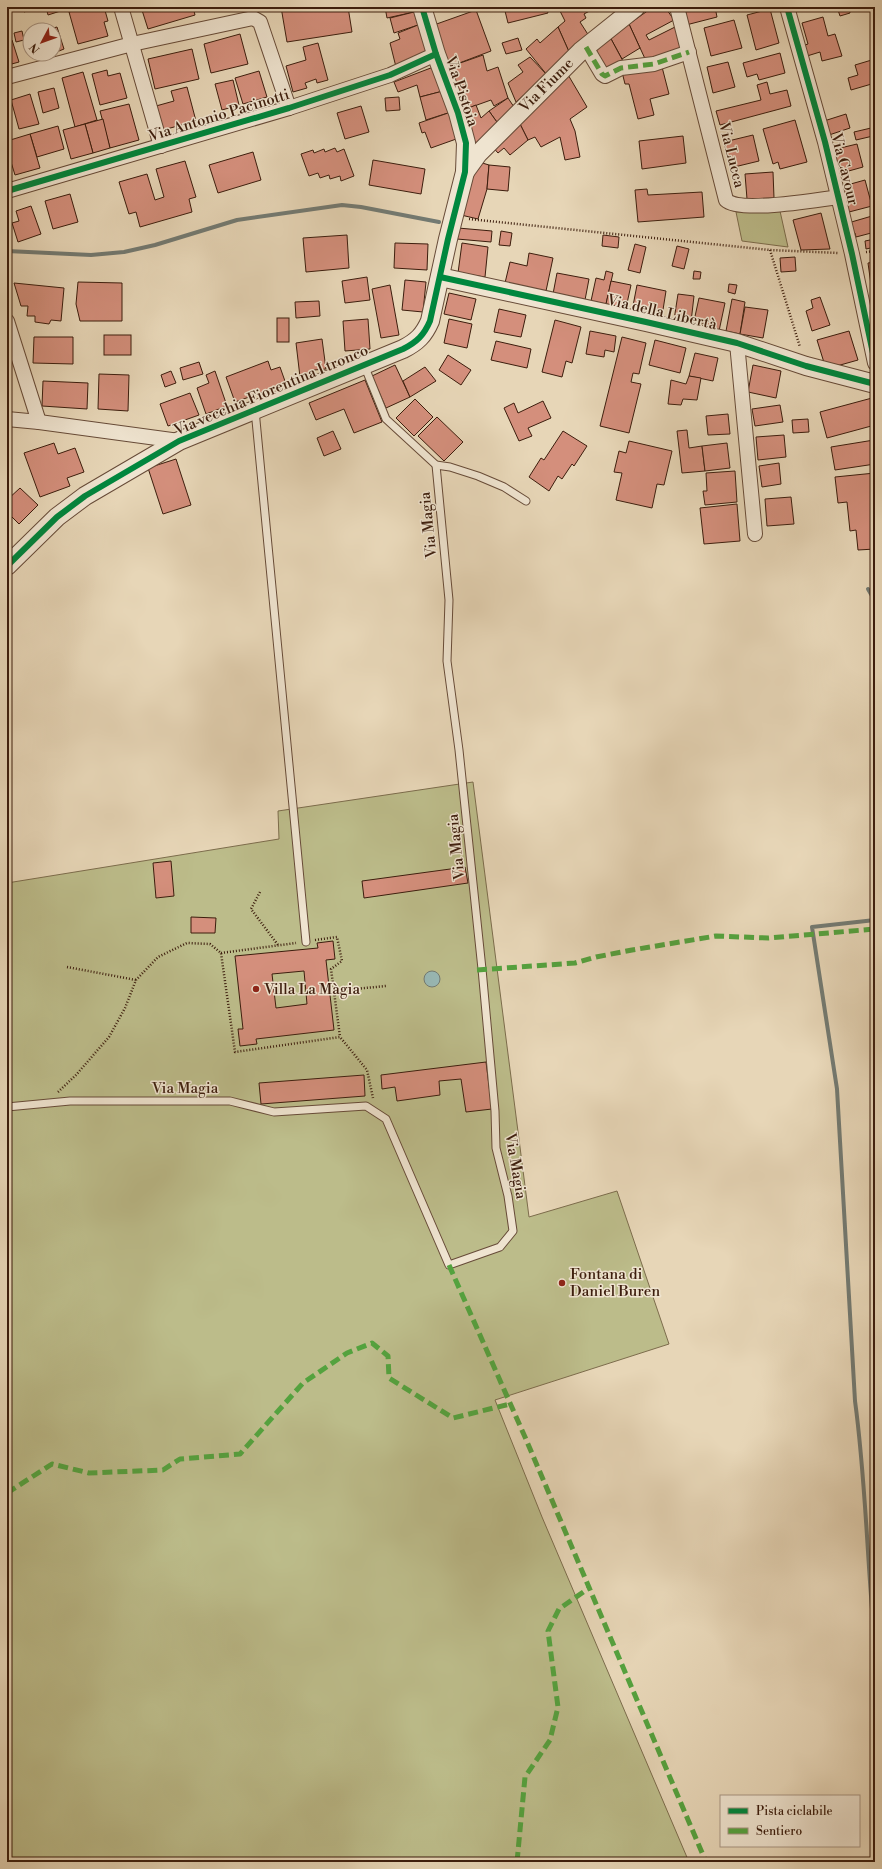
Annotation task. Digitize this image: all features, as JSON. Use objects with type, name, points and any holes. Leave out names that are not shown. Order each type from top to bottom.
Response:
[{"type":"street","points":[[122,7],[161,146]]},
{"type":"street","name":"Via Pistoia","points":[[422,7],[436,54],[458,113],[466,143],[465,172],[453,217],[440,277]]},
{"type":"street","name":"Via Fiume","points":[[465,172],[478,154],[528,102],[586,46],[636,7]]},
{"type":"street","name":"Via Lucca","points":[[677,7],[726,200],[732,204],[778,205],[839,197]]},
{"type":"street","name":"Via Cavour","points":[[787,7],[826,142],[875,363]]},
{"type":"street","points":[[7,77],[132,44],[253,18],[260,22],[289,108]]},
{"type":"street","points":[[586,46],[602,74],[605,76],[621,68],[654,64],[689,52]]},
{"type":"street","name":"Via Antonio Pacinotti","points":[[7,191],[289,108],[390,75],[436,54]]},
{"type":"street","name":"Via della Libertà","points":[[440,277],[737,343],[806,366],[875,384]]},
{"type":"street","name":"Via vecchia Fiorentina I tronco","points":[[7,566],[57,517],[86,496],[179,442],[416,342],[425,333],[430,321],[440,277]]},
{"type":"street","points":[[7,321],[38,422]]},
{"type":"street","points":[[737,343],[755,534]]},
{"type":"street","points":[[7,419],[179,442]]},
{"type":"lane","points":[[364,365],[386,419],[436,465],[450,467],[478,476],[504,487],[526,501]]},
{"type":"lane","points":[[255,410],[306,942]]},
{"type":"lane","name":"Via Magia","points":[[7,1107],[47,1102],[230,1101],[274,1112],[366,1106],[386,1118],[449,1265],[500,1247],[513,1231],[508,1196],[496,1148],[495,1111],[460,750],[447,661],[449,600],[436,465]]},
{"type":"path","points":[[453,217],[519,222],[770,250],[852,254]]},
{"type":"path","points":[[770,250],[806,366]]},
{"type":"path","points":[[260,892],[251,909],[278,945]]},
{"type":"path","points":[[221,953],[338,937],[342,961],[331,969],[340,1037],[367,1070],[376,1112]]},
{"type":"path","points":[[47,1102],[76,1075],[109,1037],[125,1008],[136,980],[158,957],[187,944],[210,944],[221,953],[235,1052],[340,1037]]},
{"type":"path","points":[[66,967],[136,980]]},
{"type":"path","points":[[334,991],[386,986]]},
{"type":"green space","points":[[780,211],[788,247],[742,241],[736,212]]},
{"type":"green space","points":[[473,782],[529,1217],[617,1191],[669,1344],[495,1400],[542,1517],[689,1862],[7,1862],[7,883],[279,839],[278,811]]},
{"type":"water","points":[[432,971],[438,973],[440,979],[438,985],[432,987],[426,985],[424,979],[426,973]]},
{"type":"building","points":[[7,7],[22,7],[7,12]]},
{"type":"building","points":[[22,7],[40,7],[24,12]]},
{"type":"building","points":[[46,7],[73,7],[48,15]]},
{"type":"building","points":[[89,7],[104,7],[108,21],[104,22],[108,36],[78,44],[69,12]]},
{"type":"building","points":[[141,7],[193,7],[195,15],[148,29]]},
{"type":"building","points":[[281,7],[348,7],[352,32],[287,42]]},
{"type":"building","points":[[385,7],[413,7],[414,12],[387,18]]},
{"type":"building","points":[[504,7],[546,7],[548,13],[508,23]]},
{"type":"building","points":[[558,7],[597,7],[584,14],[586,18],[580,22],[589,36],[570,54],[558,27],[565,21]]},
{"type":"building","points":[[653,7],[665,7],[674,20],[646,35],[649,40],[675,27],[684,47],[647,63],[629,24]]},
{"type":"building","points":[[681,7],[715,7],[717,17],[686,25]]},
{"type":"building","points":[[837,7],[849,7],[850,13],[840,16]]},
{"type":"building","points":[[770,9],[779,43],[756,50],[747,15]]},
{"type":"building","points":[[476,10],[491,51],[446,68],[431,26]]},
{"type":"building","points":[[414,12],[418,25],[394,33],[390,18]]},
{"type":"building","points":[[823,17],[828,36],[835,34],[842,56],[822,61],[820,52],[807,56],[805,45],[808,44],[802,23]]},
{"type":"building","points":[[734,20],[742,48],[711,56],[704,28]]},
{"type":"building","points":[[629,24],[640,48],[622,59],[610,37]]},
{"type":"building","points":[[418,25],[428,53],[396,67],[390,43],[400,39],[398,33]]},
{"type":"building","points":[[558,27],[570,54],[547,75],[526,49],[537,39],[540,43]]},
{"type":"building","points":[[22,31],[22,40],[16,42],[14,33]]},
{"type":"building","points":[[240,34],[248,64],[211,73],[204,44]]},
{"type":"building","points":[[610,37],[624,63],[604,73],[591,49]]},
{"type":"building","points":[[518,38],[522,50],[506,54],[502,43]]},
{"type":"building","points":[[12,40],[19,62],[8,65],[7,41]]},
{"type":"building","points":[[318,43],[328,80],[317,83],[316,79],[305,83],[307,88],[293,92],[286,66],[306,60],[303,47]]},
{"type":"building","points":[[192,49],[199,79],[155,89],[148,59]]},
{"type":"building","points":[[780,53],[785,73],[759,80],[757,74],[747,77],[743,63]]},
{"type":"building","points":[[483,55],[487,71],[498,67],[508,98],[494,106],[491,100],[463,110],[446,68]]},
{"type":"building","points":[[530,57],[547,75],[516,102],[508,83],[523,72],[518,65]]},
{"type":"building","points":[[875,59],[875,83],[851,90],[848,78],[858,75],[855,65]]},
{"type":"building","points":[[728,62],[735,87],[713,93],[707,67]]},
{"type":"building","points":[[436,66],[443,91],[420,97],[417,85],[398,92],[394,82]]},
{"type":"building","points":[[662,67],[669,94],[650,99],[654,115],[638,119],[629,84],[625,84],[622,72]]},
{"type":"building","points":[[107,70],[108,76],[120,73],[127,98],[100,105],[92,74]]},
{"type":"building","points":[[259,71],[267,97],[243,104],[235,78]]},
{"type":"building","points":[[83,72],[97,120],[75,127],[62,78]]},
{"type":"building","points":[[567,73],[587,107],[570,119],[575,131],[580,157],[565,160],[560,137],[541,147],[535,137],[528,140],[517,118]]},
{"type":"building","points":[[233,80],[239,105],[222,110],[215,84]]},
{"type":"building","points":[[767,82],[770,94],[787,90],[791,106],[720,125],[716,111],[761,100],[757,85]]},
{"type":"building","points":[[187,87],[196,121],[163,130],[156,106],[174,101],[171,91]]},
{"type":"building","points":[[54,88],[59,108],[43,113],[38,92]]},
{"type":"building","points":[[443,91],[451,112],[426,120],[420,97]]},
{"type":"building","points":[[30,94],[39,124],[19,129],[11,100]]},
{"type":"building","points":[[399,97],[400,110],[386,111],[385,98]]},
{"type":"building","points":[[508,98],[516,110],[499,125],[489,111]]},
{"type":"building","points":[[129,104],[139,140],[110,148],[100,111]]},
{"type":"building","points":[[476,105],[481,118],[489,111],[499,125],[470,149],[461,111]]},
{"type":"building","points":[[361,106],[369,132],[345,139],[337,113]]},
{"type":"building","points":[[451,112],[459,138],[431,148],[425,132],[422,133],[419,123]]},
{"type":"building","points":[[846,114],[850,128],[829,135],[824,121]]},
{"type":"building","points":[[517,118],[528,140],[510,155],[504,148],[498,153],[491,145]]},
{"type":"building","points":[[103,119],[110,148],[93,153],[85,124]]},
{"type":"building","points":[[795,120],[807,162],[780,169],[778,162],[773,164],[763,129]]},
{"type":"building","points":[[85,124],[93,153],[71,159],[63,130]]},
{"type":"building","points":[[58,126],[64,149],[37,157],[30,134]]},
{"type":"building","points":[[871,128],[873,136],[856,140],[854,132]]},
{"type":"building","points":[[30,134],[40,168],[15,175],[7,149],[7,141]]},
{"type":"building","points":[[753,135],[759,161],[730,168],[724,142]]},
{"type":"building","points":[[683,136],[686,163],[642,169],[639,141]]},
{"type":"building","points":[[857,144],[863,167],[838,174],[832,150]]},
{"type":"building","points":[[335,148],[337,152],[344,149],[354,176],[341,181],[340,176],[330,179],[329,175],[320,178],[318,173],[309,176],[301,154],[313,150],[314,153],[324,149],[325,152]]},
{"type":"building","points":[[253,152],[261,180],[218,193],[209,165]]},
{"type":"building","points":[[373,160],[425,169],[421,194],[369,185]]},
{"type":"building","points":[[185,161],[196,197],[189,199],[192,212],[140,227],[136,212],[129,214],[119,182],[147,174],[155,200],[164,197],[156,169]]},
{"type":"building","points":[[479,162],[489,165],[487,189],[478,219],[461,215],[466,188]]},
{"type":"building","points":[[489,165],[510,167],[508,191],[487,189]]},
{"type":"building","points":[[875,169],[875,180],[872,170]]},
{"type":"building","points":[[773,172],[774,198],[747,199],[745,174]]},
{"type":"building","points":[[865,180],[872,206],[849,212],[846,200],[843,201],[840,187]]},
{"type":"building","points":[[647,189],[648,195],[702,192],[704,217],[638,222],[635,190]]},
{"type":"building","points":[[70,194],[78,222],[53,229],[45,201]]},
{"type":"building","points":[[31,206],[41,234],[18,242],[12,223],[19,221],[16,211]]},
{"type":"building","points":[[821,213],[830,249],[801,250],[793,220]]},
{"type":"building","points":[[872,216],[875,232],[856,237],[855,233],[851,234],[848,223]]},
{"type":"building","points":[[458,228],[492,231],[491,242],[457,239]]},
{"type":"building","points":[[501,231],[512,233],[510,246],[499,245]]},
{"type":"building","points":[[347,235],[349,268],[306,272],[303,238]]},
{"type":"building","points":[[603,235],[619,237],[618,248],[602,246]]},
{"type":"building","points":[[875,239],[875,247],[866,249],[865,241]]},
{"type":"building","points":[[395,243],[428,244],[427,270],[394,268]]},
{"type":"building","points":[[462,243],[488,247],[485,277],[458,273]]},
{"type":"building","points":[[635,244],[646,247],[640,273],[628,270]]},
{"type":"building","points":[[677,246],[689,249],[684,269],[672,266]]},
{"type":"building","points":[[529,253],[553,258],[546,291],[505,283],[510,262],[527,266]]},
{"type":"building","points":[[795,257],[796,271],[781,272],[780,258]]},
{"type":"building","points":[[875,262],[875,292],[872,292],[868,263]]},
{"type":"building","points":[[606,271],[613,273],[606,304],[591,301],[596,278],[604,280]]},
{"type":"building","points":[[694,271],[701,272],[700,279],[693,279]]},
{"type":"building","points":[[557,273],[589,279],[585,300],[553,294]]},
{"type":"building","points":[[367,277],[370,300],[345,303],[342,281]]},
{"type":"building","points":[[405,280],[426,282],[423,312],[402,310]]},
{"type":"building","points":[[611,281],[631,285],[626,308],[606,304]]},
{"type":"building","points":[[78,282],[122,283],[122,321],[80,321],[76,304]]},
{"type":"building","points":[[14,283],[64,288],[61,321],[51,320],[49,324],[35,322],[35,316],[27,316],[28,306],[21,306]]},
{"type":"building","points":[[729,284],[737,285],[735,294],[728,292]]},
{"type":"building","points":[[390,285],[399,335],[381,338],[372,289]]},
{"type":"building","points":[[637,285],[666,291],[662,316],[632,311]]},
{"type":"building","points":[[449,293],[476,299],[471,320],[444,314]]},
{"type":"building","points":[[678,294],[694,296],[691,322],[674,320]]},
{"type":"building","points":[[820,297],[830,325],[812,331],[806,311],[813,308],[811,300]]},
{"type":"building","points":[[699,298],[725,303],[719,331],[705,328],[706,324],[694,321]]},
{"type":"building","points":[[732,299],[745,302],[740,334],[726,331]]},
{"type":"building","points":[[319,301],[320,316],[296,318],[295,302]]},
{"type":"building","points":[[745,307],[768,310],[763,338],[740,334]]},
{"type":"building","points":[[499,309],[526,315],[521,337],[494,332]]},
{"type":"building","points":[[277,318],[289,318],[289,342],[277,342]]},
{"type":"building","points":[[368,319],[370,349],[345,351],[343,321]]},
{"type":"building","points":[[449,319],[472,324],[467,348],[444,343]]},
{"type":"building","points":[[555,320],[581,327],[572,363],[566,361],[562,377],[542,372]]},
{"type":"building","points":[[590,331],[616,336],[614,352],[605,350],[604,357],[586,354]]},
{"type":"building","points":[[849,331],[858,360],[826,369],[817,340]]},
{"type":"building","points":[[104,335],[131,335],[131,355],[104,355]]},
{"type":"building","points":[[34,337],[73,337],[73,364],[33,363]]},
{"type":"building","points":[[622,337],[646,343],[639,374],[633,373],[631,382],[641,384],[629,433],[600,426]]},
{"type":"building","points":[[322,339],[326,369],[314,370],[314,375],[300,377],[296,343]]},
{"type":"building","points":[[655,340],[686,348],[680,373],[649,365]]},
{"type":"building","points":[[496,341],[531,349],[527,368],[491,360]]},
{"type":"building","points":[[695,353],[718,358],[713,381],[689,376]]},
{"type":"building","points":[[448,355],[471,370],[461,385],[439,370]]},
{"type":"building","points":[[268,361],[271,370],[280,367],[286,384],[235,402],[226,377]]},
{"type":"building","points":[[199,362],[203,374],[183,380],[180,368]]},
{"type":"building","points":[[395,365],[410,397],[386,408],[372,376]]},
{"type":"building","points":[[753,365],[781,371],[776,398],[748,392]]},
{"type":"building","points":[[425,367],[436,381],[410,397],[403,381]]},
{"type":"building","points":[[171,371],[176,383],[165,387],[161,375]]},
{"type":"building","points":[[215,371],[227,406],[206,414],[197,388],[209,383],[206,375]]},
{"type":"building","points":[[99,374],[129,375],[128,411],[98,409]]},
{"type":"building","points":[[689,376],[701,378],[697,400],[683,399],[681,405],[668,404],[671,380],[686,384]]},
{"type":"building","points":[[365,380],[382,422],[354,433],[344,409],[316,420],[309,403]]},
{"type":"building","points":[[43,381],[88,383],[87,409],[42,406]]},
{"type":"building","points":[[190,393],[199,415],[168,426],[160,404]]},
{"type":"building","points":[[872,398],[875,408],[875,425],[827,438],[820,412]]},
{"type":"building","points":[[415,399],[433,417],[414,436],[396,418]]},
{"type":"building","points":[[543,401],[551,418],[528,428],[532,436],[519,441],[504,408],[514,403],[518,413]]},
{"type":"building","points":[[780,405],[783,422],[755,426],[752,409]]},
{"type":"building","points":[[728,414],[730,434],[708,435],[706,416]]},
{"type":"building","points":[[437,417],[463,442],[444,461],[418,436]]},
{"type":"building","points":[[808,419],[809,432],[793,433],[792,420]]},
{"type":"building","points":[[687,430],[689,448],[702,446],[705,471],[682,473],[677,431]]},
{"type":"building","points":[[333,431],[341,449],[324,456],[317,438]]},
{"type":"building","points":[[563,431],[587,446],[574,466],[572,464],[562,479],[558,476],[549,491],[529,477],[541,458],[544,460]]},
{"type":"building","points":[[784,435],[786,457],[758,460],[756,437]]},
{"type":"building","points":[[874,440],[875,464],[835,470],[831,447]]},
{"type":"building","points":[[629,441],[672,451],[664,485],[657,484],[652,508],[616,500],[622,473],[614,472],[619,451],[626,453]]},
{"type":"building","points":[[54,443],[58,454],[75,448],[84,472],[67,478],[70,486],[40,497],[24,453]]},
{"type":"building","points":[[727,443],[730,468],[705,471],[702,446]]},
{"type":"building","points":[[176,459],[191,505],[163,514],[148,468]]},
{"type":"building","points":[[779,463],[781,484],[762,487],[759,466]]},
{"type":"building","points":[[735,471],[737,502],[705,505],[703,491],[707,491],[706,473]]},
{"type":"building","points":[[875,473],[875,549],[858,550],[856,530],[850,531],[847,502],[838,503],[835,477]]},
{"type":"building","points":[[20,488],[38,505],[19,524],[7,512],[7,500]]},
{"type":"building","points":[[791,497],[794,524],[767,526],[765,499]]},
{"type":"building","points":[[737,504],[740,541],[704,544],[700,508]]},
{"type":"building","points":[[171,861],[174,896],[156,898],[153,863]]},
{"type":"building","points":[[465,867],[468,883],[364,898],[362,881]]},
{"type":"building","points":[[191,917],[216,918],[215,933],[191,933]]},
{"type":"building","name":"Villa La Màgia","points":[[333,941],[335,959],[326,960],[334,1030],[256,1039],[257,1044],[240,1046],[238,1029],[243,1029],[235,956],[318,948],[317,943]],"holes":[[[304,971],[307,1004],[276,1008],[272,974]]]},
{"type":"building","points":[[486,1062],[492,1109],[466,1112],[461,1079],[439,1081],[440,1095],[397,1101],[395,1087],[382,1089],[381,1075]]},
{"type":"building","points":[[364,1075],[365,1096],[261,1104],[259,1083]]},
{"type":"waterway","points":[[7,251],[91,255],[124,252],[155,245],[237,220],[342,205],[361,207],[439,222]]},
{"type":"waterway","points":[[868,589],[875,601]]},
{"type":"waterway","points":[[875,920],[812,927],[837,1089],[855,1401],[862,1461],[875,1644]]},
{"type":"marked path","points":[[586,47],[602,74],[605,76],[621,68],[654,64],[689,52]]},
{"type":"marked path","points":[[477,970],[575,963],[632,950],[716,936],[768,938],[875,929]]},
{"type":"marked path","points":[[449,1265],[525,1437],[706,1862]]},
{"type":"marked path","points":[[7,1493],[52,1464],[89,1473],[163,1470],[180,1459],[240,1454],[303,1383],[347,1353],[372,1343],[388,1356],[389,1378],[453,1418],[510,1404]]},
{"type":"marked path","points":[[517,1862],[525,1777],[550,1740],[558,1707],[548,1631],[559,1609],[589,1588]]},
{"type":"cycle path","points":[[7,566],[57,517],[85,496],[179,441],[403,349],[412,344],[423,334],[430,321],[448,239],[465,172],[466,143],[458,113],[436,54],[422,7]]},
{"type":"cycle path","points":[[787,7],[825,142],[852,254],[875,363]]},
{"type":"cycle path","points":[[7,191],[289,108],[390,75],[436,54]]},
{"type":"cycle path","points":[[440,277],[737,343],[806,366],[875,384]]},
{"type":"place","name":"Villa La Màgia","points":[[256,989]]},
{"type":"place","name":"Fontana di Daniel Buren","points":[[562,1283]]}]
